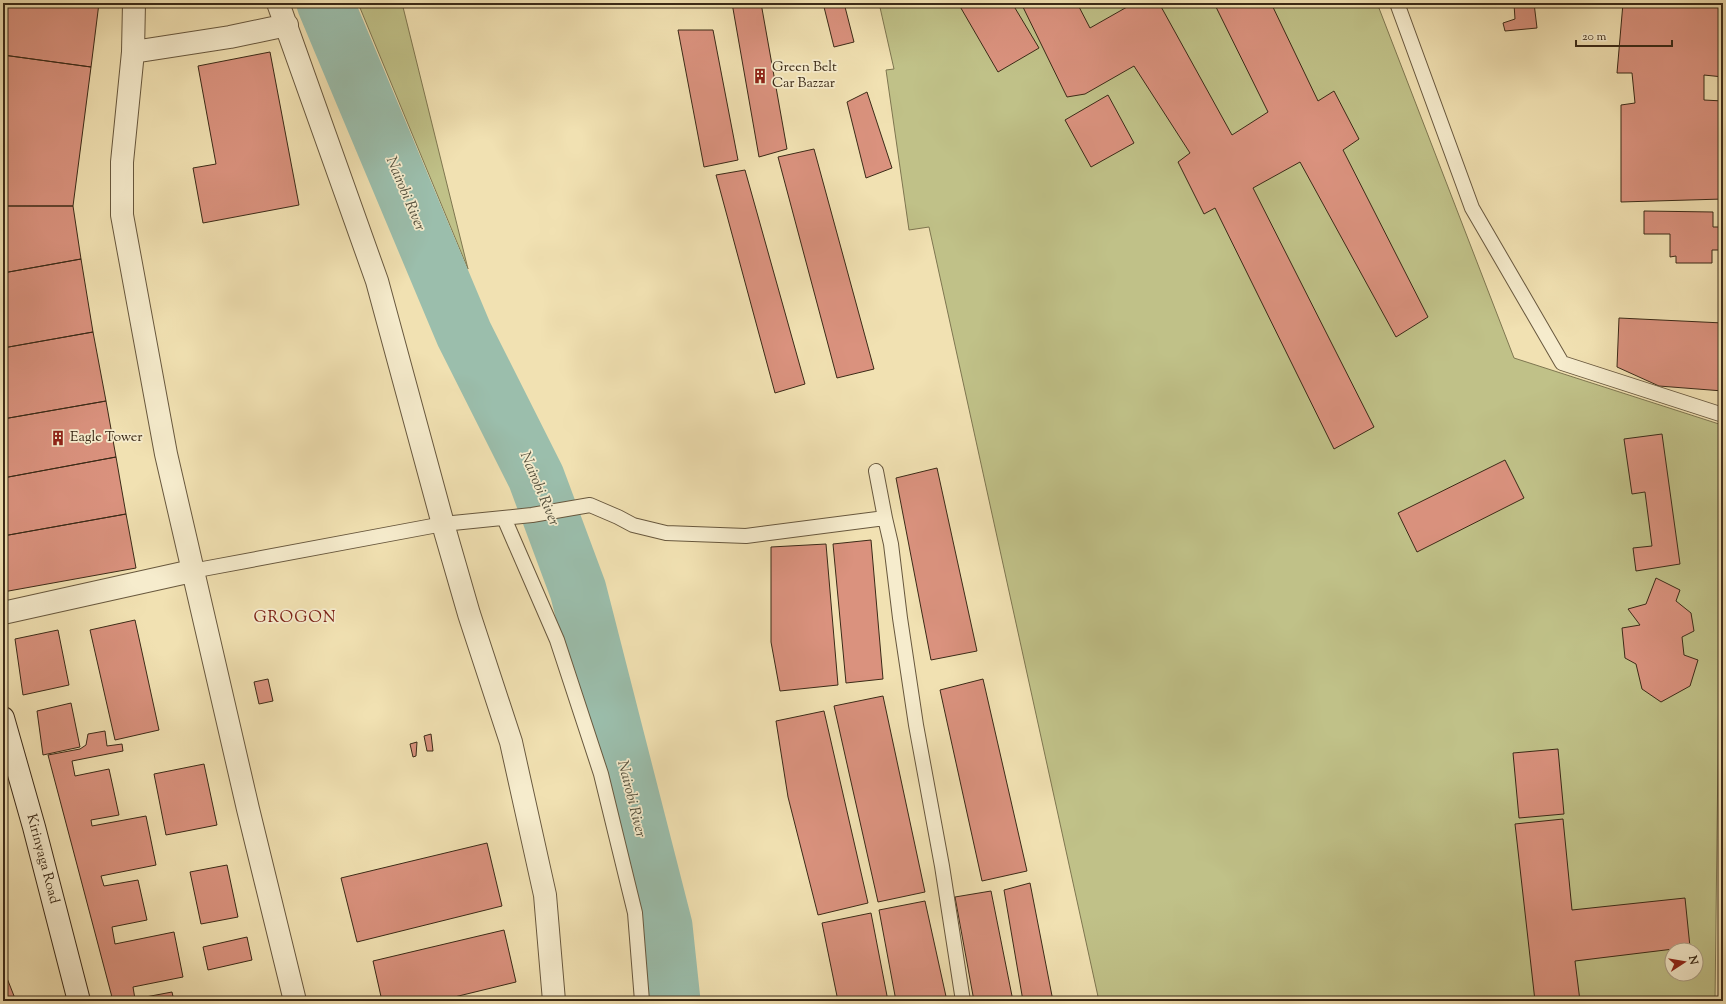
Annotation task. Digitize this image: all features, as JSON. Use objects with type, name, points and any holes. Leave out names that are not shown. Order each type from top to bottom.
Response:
[{"type":"street","points":[[134,3],[133,52],[122,162],[122,215],[166,454],[248,809],[295,1001]]},
{"type":"street","points":[[278,3],[377,281],[469,614],[511,742],[546,895],[554,1001]]},
{"type":"street","points":[[133,52],[230,37],[287,25]]},
{"type":"street","points":[[3,613],[192,571]]},
{"type":"street","name":"Kirinyaga Road","points":[[3,718],[34,827],[79,1001]]},
{"type":"lane","points":[[1397,3],[1472,208],[1562,363],[1723,414]]},
{"type":"lane","points":[[876,472],[891,544],[900,618],[916,725],[942,866],[963,1001]]},
{"type":"lane","points":[[192,571],[443,524],[532,515],[590,505],[633,525],[666,533],[738,536],[885,518]]},
{"type":"lane","points":[[504,518],[557,640],[601,774],[635,913],[642,1001]]},
{"type":"green space","points":[[358,3],[402,3],[468,269]]},
{"type":"green space","points":[[879,3],[1377,3],[1514,358],[1722,425],[1715,1001],[1099,1001],[929,227],[909,230],[886,70],[894,69]]},
{"type":"building","points":[[3,3],[99,3],[91,67],[3,55]]},
{"type":"building","name":"Green Belt Car Bazzar","points":[[732,3],[761,3],[787,149],[759,157]]},
{"type":"building","points":[[823,3],[844,3],[854,42],[834,47]]},
{"type":"building","points":[[958,3],[1012,3],[1039,48],[998,72]]},
{"type":"building","points":[[1021,3],[1077,3],[1090,28],[1134,3],[1159,3],[1232,135],[1268,112],[1214,3],[1271,3],[1318,101],[1334,91],[1359,139],[1343,150],[1428,317],[1396,337],[1300,162],[1253,188],[1374,427],[1334,449],[1215,208],[1204,214],[1178,162],[1190,153],[1134,66],[1085,94],[1067,97]]},
{"type":"building","points":[[1534,3],[1537,28],[1505,31],[1503,23],[1515,19],[1514,4]]},
{"type":"building","points":[[1623,3],[1723,3],[1723,77],[1704,75],[1704,100],[1723,101],[1723,199],[1621,202],[1621,105],[1635,103],[1632,73],[1617,73]]},
{"type":"building","points":[[678,30],[713,30],[738,160],[704,167]]},
{"type":"building","points":[[270,52],[299,205],[203,223],[193,168],[216,164],[198,66]]},
{"type":"building","points":[[3,55],[91,67],[73,206],[3,206]]},
{"type":"building","points":[[867,92],[892,168],[866,178],[847,102]]},
{"type":"building","points":[[1108,95],[1134,143],[1091,167],[1065,120]]},
{"type":"building","points":[[814,149],[874,369],[837,378],[778,157]]},
{"type":"building","points":[[745,170],[805,384],[775,393],[716,175]]},
{"type":"building","points":[[3,206],[73,206],[81,259],[3,273]]},
{"type":"building","points":[[1644,211],[1713,212],[1713,227],[1720,227],[1720,250],[1712,250],[1712,263],[1676,263],[1676,256],[1670,257],[1670,234],[1644,234]]},
{"type":"building","points":[[81,259],[93,332],[3,348],[3,273]]},
{"type":"building","points":[[1619,318],[1723,323],[1723,391],[1659,386],[1617,367]]},
{"type":"building","points":[[93,332],[106,401],[3,419],[3,348]]},
{"type":"building","name":"Eagle Tower","points":[[106,401],[116,457],[3,478],[3,419]]},
{"type":"building","points":[[1662,434],[1680,564],[1636,571],[1633,548],[1652,546],[1645,492],[1632,494],[1624,439]]},
{"type":"building","points":[[116,457],[126,514],[3,536],[3,478]]},
{"type":"building","points":[[1505,460],[1524,498],[1417,552],[1398,513]]},
{"type":"building","points":[[937,468],[977,651],[931,660],[896,478]]},
{"type":"building","points":[[126,514],[136,568],[3,592],[3,536]]},
{"type":"building","points":[[871,540],[883,679],[846,683],[833,544]]},
{"type":"building","points":[[826,544],[838,685],[780,691],[771,642],[771,547]]},
{"type":"building","points":[[1656,578],[1680,590],[1676,601],[1691,613],[1694,631],[1682,637],[1684,655],[1698,660],[1690,686],[1661,702],[1642,689],[1636,664],[1625,658],[1622,628],[1640,625],[1628,609],[1646,604]]},
{"type":"building","points":[[135,620],[159,730],[115,740],[90,630]]},
{"type":"building","points":[[58,630],[69,685],[23,695],[15,639]]},
{"type":"building","points":[[268,679],[273,701],[259,704],[254,682]]},
{"type":"building","points":[[983,679],[1027,871],[982,881],[940,690]]},
{"type":"building","points":[[883,696],[925,892],[878,902],[834,706]]},
{"type":"building","points":[[71,703],[80,747],[43,755],[37,711]]},
{"type":"building","points":[[824,711],[868,903],[818,915],[788,797],[776,721]]},
{"type":"building","points":[[105,731],[107,746],[122,744],[123,751],[72,761],[75,776],[109,769],[119,815],[91,820],[92,826],[146,816],[156,865],[101,876],[104,886],[138,880],[147,920],[112,927],[115,944],[174,932],[183,977],[133,987],[135,999],[172,992],[174,1001],[113,1001],[48,755],[80,749],[86,745],[88,734]]},
{"type":"building","points":[[431,734],[433,751],[427,751],[424,736]]},
{"type":"building","points":[[417,742],[416,756],[413,757],[410,744]]},
{"type":"building","points":[[1558,749],[1564,814],[1519,818],[1513,753]]},
{"type":"building","points":[[204,764],[217,825],[166,835],[154,774]]},
{"type":"building","points":[[1563,819],[1572,910],[1685,898],[1689,942],[1664,942],[1664,950],[1575,961],[1580,1001],[1535,1001],[1515,824]]},
{"type":"building","points":[[487,843],[502,906],[357,942],[341,878]]},
{"type":"building","points":[[227,865],[238,917],[201,924],[190,872]]},
{"type":"building","points":[[1030,883],[1053,1001],[1023,1001],[1004,890]]},
{"type":"building","points":[[991,891],[1013,1001],[974,1001],[955,897]]},
{"type":"building","points":[[925,901],[947,1001],[896,1001],[879,910]]},
{"type":"building","points":[[871,913],[888,1001],[838,1001],[822,923]]},
{"type":"building","points":[[504,930],[516,982],[438,1001],[382,1001],[373,961]]},
{"type":"building","points":[[247,937],[252,960],[208,970],[203,947]]},
{"type":"building","points":[[3,968],[16,1001],[3,1001]]},
{"type":"waterway","name":"Nairobi River","points":[[325,3],[464,334],[536,477],[578,590],[664,926],[672,1001]]},
{"type":"place","name":"Green Belt Car Bazzar","points":[[760,76]]},
{"type":"place","name":"Eagle Tower","points":[[58,438]]},
{"type":"district","name":"GROGON","points":[[295,618]]}]
